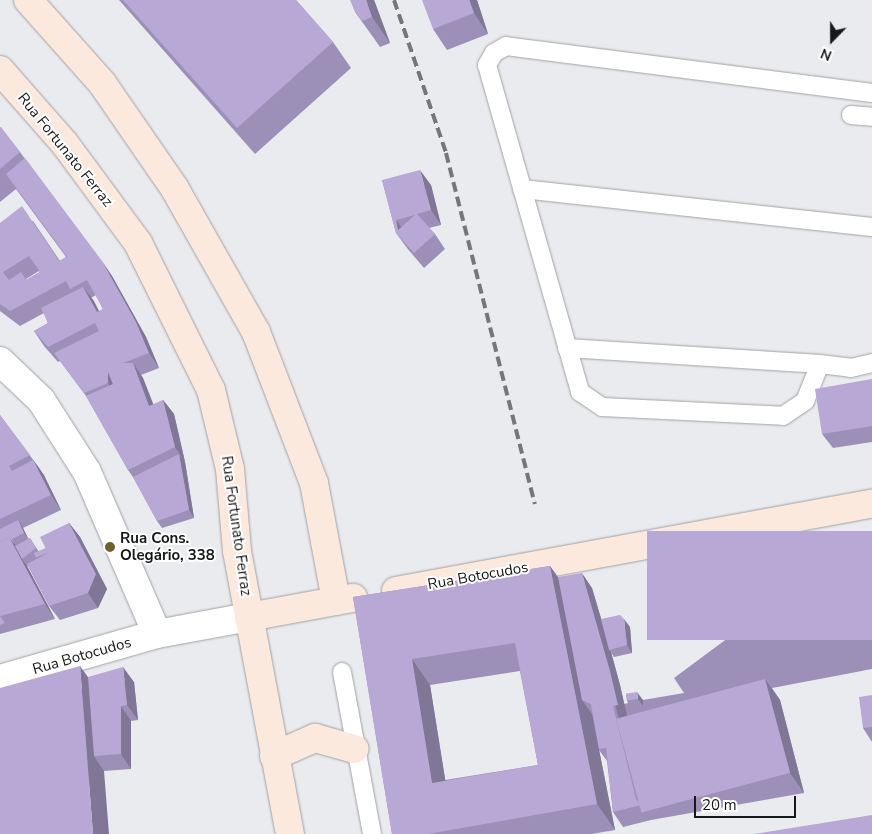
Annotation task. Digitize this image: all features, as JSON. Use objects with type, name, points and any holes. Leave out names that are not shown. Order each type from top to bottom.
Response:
[{"type":"street","points":[[28,0],[102,83],[147,148],[220,263],[256,332],[314,483],[336,601]]},
{"type":"street","name":"Rua Fortunato Ferraz","points":[[0,70],[65,144],[138,243],[182,325],[211,390],[230,469],[249,617],[290,834]]},
{"type":"street","points":[[0,362],[41,400],[87,472],[157,634]]},
{"type":"street","name":"Rua Botocudos","points":[[0,679],[157,634],[872,504]]},
{"type":"street","points":[[274,756],[315,738],[355,749]]},
{"type":"lane","points":[[820,364],[805,401],[782,416],[602,406],[580,392],[487,65],[494,53],[506,46],[872,92]]},
{"type":"lane","points":[[852,115],[872,117]]},
{"type":"lane","points":[[522,189],[872,227]]},
{"type":"lane","points":[[567,348],[820,364],[851,368],[872,363]]},
{"type":"lane","points":[[342,672],[372,834]]},
{"type":"building","points":[[123,0],[296,0],[333,42],[237,128]]},
{"type":"building","points":[[350,0],[366,0],[372,17],[362,21],[355,12]]},
{"type":"building","points":[[422,0],[469,0],[474,13],[433,29]]},
{"type":"building","points":[[0,128],[20,152],[0,169]]},
{"type":"building","points":[[25,158],[102,261],[136,322],[149,353],[123,363],[133,363],[149,406],[163,400],[175,447],[128,470],[86,396],[113,384],[108,372],[108,383],[84,393],[54,353],[99,331],[95,323],[48,347],[34,331],[48,323],[41,308],[83,287],[97,312],[103,309],[87,280],[70,289],[66,281],[10,311],[0,304],[0,223],[22,206],[59,261],[67,257],[6,174]],"holes":[[[29,256],[40,272],[26,280],[21,272],[9,280],[3,272]]]},
{"type":"building","points":[[420,170],[431,210],[417,214],[435,234],[414,253],[396,233],[382,180]],"holes":[[[415,215],[398,230],[396,220]]]},
{"type":"building","points":[[872,379],[872,426],[822,434],[815,389]]},
{"type":"building","points":[[0,415],[30,455],[9,466],[12,471],[33,460],[51,495],[0,519]]},
{"type":"building","points":[[179,454],[189,510],[157,521],[133,477]]},
{"type":"building","points":[[18,520],[24,533],[12,539],[14,544],[9,537],[0,542],[0,529]]},
{"type":"building","points":[[69,523],[96,574],[88,593],[49,606],[27,564],[48,553],[40,537]]},
{"type":"building","points":[[647,531],[872,531],[872,640],[647,640]]},
{"type":"building","points":[[9,537],[45,604],[0,616],[0,542]]},
{"type":"building","points":[[30,538],[36,548],[22,559],[15,546]]},
{"type":"building","points":[[46,548],[48,553],[36,558],[34,553]]},
{"type":"building","points":[[550,566],[597,804],[428,834],[392,834],[353,597]],"holes":[[[515,643],[538,765],[432,783],[412,659]]]},
{"type":"building","points":[[582,573],[610,671],[618,705],[613,706],[636,799],[641,805],[613,812],[606,748],[599,749],[591,704],[582,700],[558,577]]},
{"type":"building","points":[[620,615],[624,619],[627,645],[609,650],[601,619]]},
{"type":"building","points":[[0,616],[5,623],[0,625]]},
{"type":"building","points":[[80,666],[93,834],[0,834],[0,688]]},
{"type":"building","points":[[123,667],[127,705],[121,706],[121,754],[94,756],[88,677]]},
{"type":"building","points":[[765,679],[790,773],[641,813],[616,719]]},
{"type":"building","points":[[637,692],[638,699],[627,700],[626,694]]},
{"type":"building","points":[[872,695],[872,727],[863,728],[859,697]]},
{"type":"building","points":[[872,815],[872,834],[754,834]]},
{"type":"railway","points":[[394,0],[446,153],[535,504]]},
{"type":"place","name":"Rua Cons. Olegário, 338","points":[[110,547]]}]
